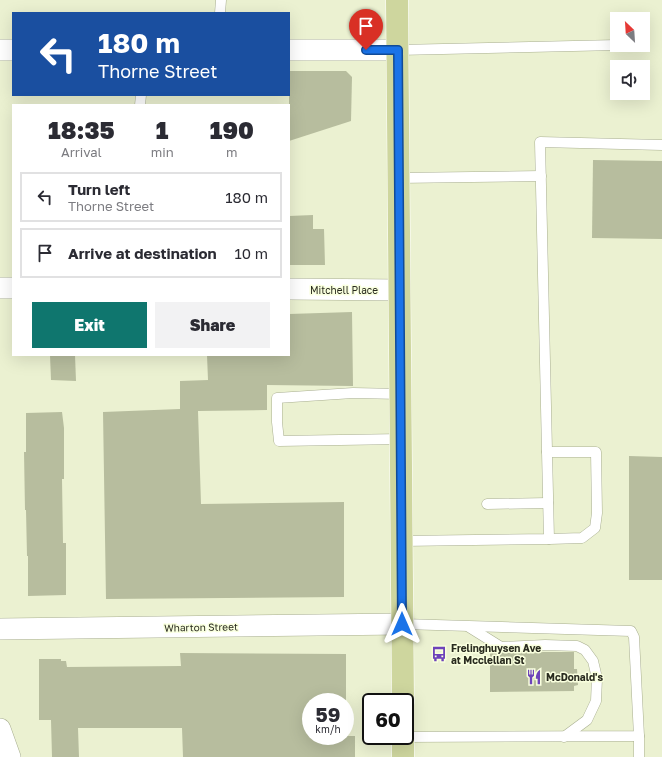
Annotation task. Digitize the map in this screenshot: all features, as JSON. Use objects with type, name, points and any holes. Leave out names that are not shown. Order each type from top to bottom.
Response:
[{"type":"main road","points":[[397,0],[403,693]]},
{"type":"street","points":[[0,50],[12,50]]},
{"type":"street","points":[[290,50],[398,50]]},
{"type":"street","points":[[0,288],[12,288]]},
{"type":"street","name":"Mitchell Place","points":[[290,289],[399,290]]},
{"type":"street","name":"Wharton Street","points":[[0,630],[402,624]]},
{"type":"street","points":[[0,729],[10,757]]},
{"type":"lane","points":[[220,12],[221,0]]},
{"type":"lane","points":[[398,50],[610,45]]},
{"type":"lane","points":[[549,539],[540,142],[662,145]]},
{"type":"lane","points":[[398,178],[541,176]]},
{"type":"lane","points":[[401,394],[353,393],[277,398],[279,441],[401,439]]},
{"type":"lane","points":[[402,541],[582,538],[595,528],[598,513],[596,452],[547,452]]},
{"type":"lane","points":[[487,504],[548,503]]},
{"type":"lane","points":[[402,624],[631,631],[634,637],[639,757]]},
{"type":"lane","points":[[468,626],[501,647],[545,645],[577,646],[585,650],[593,661],[596,672],[596,701],[586,720],[564,737]]},
{"type":"lane","points":[[414,743],[639,736]]},
{"type":"building","points":[[290,71],[346,71],[352,77],[351,121],[290,141]]},
{"type":"building","points":[[593,160],[662,161],[662,239],[592,238]]},
{"type":"building","points":[[313,215],[313,229],[324,229],[325,265],[290,265],[290,216]]},
{"type":"building","points":[[352,312],[353,386],[267,385],[267,410],[198,411],[201,504],[344,502],[344,597],[106,599],[103,412],[180,409],[180,381],[208,380],[207,356],[290,356],[290,314]]},
{"type":"building","points":[[50,356],[75,356],[76,381],[51,380]]},
{"type":"building","points":[[62,412],[64,428],[64,479],[62,479],[63,543],[66,543],[66,595],[28,596],[24,452],[26,452],[26,413]]},
{"type":"building","points":[[629,456],[662,457],[662,580],[629,580]]},
{"type":"building","name":"McDonald's","points":[[574,652],[574,669],[577,669],[578,685],[574,686],[574,691],[490,692],[490,653]]},
{"type":"building","points":[[180,653],[346,654],[346,693],[302,693],[302,745],[354,745],[355,736],[355,757],[183,757],[182,728],[78,728],[79,757],[52,757],[51,720],[39,720],[39,659],[61,659],[61,661],[66,661],[67,667],[181,666]]},
{"type":"place","name":"Frelinghuysen Ave at Mcclellan St","points":[[439,654]]},
{"type":"place","name":"McDonald's","points":[[534,677]]},
{"type":"route","points":[[366,50],[398,50],[402,624]]}]
